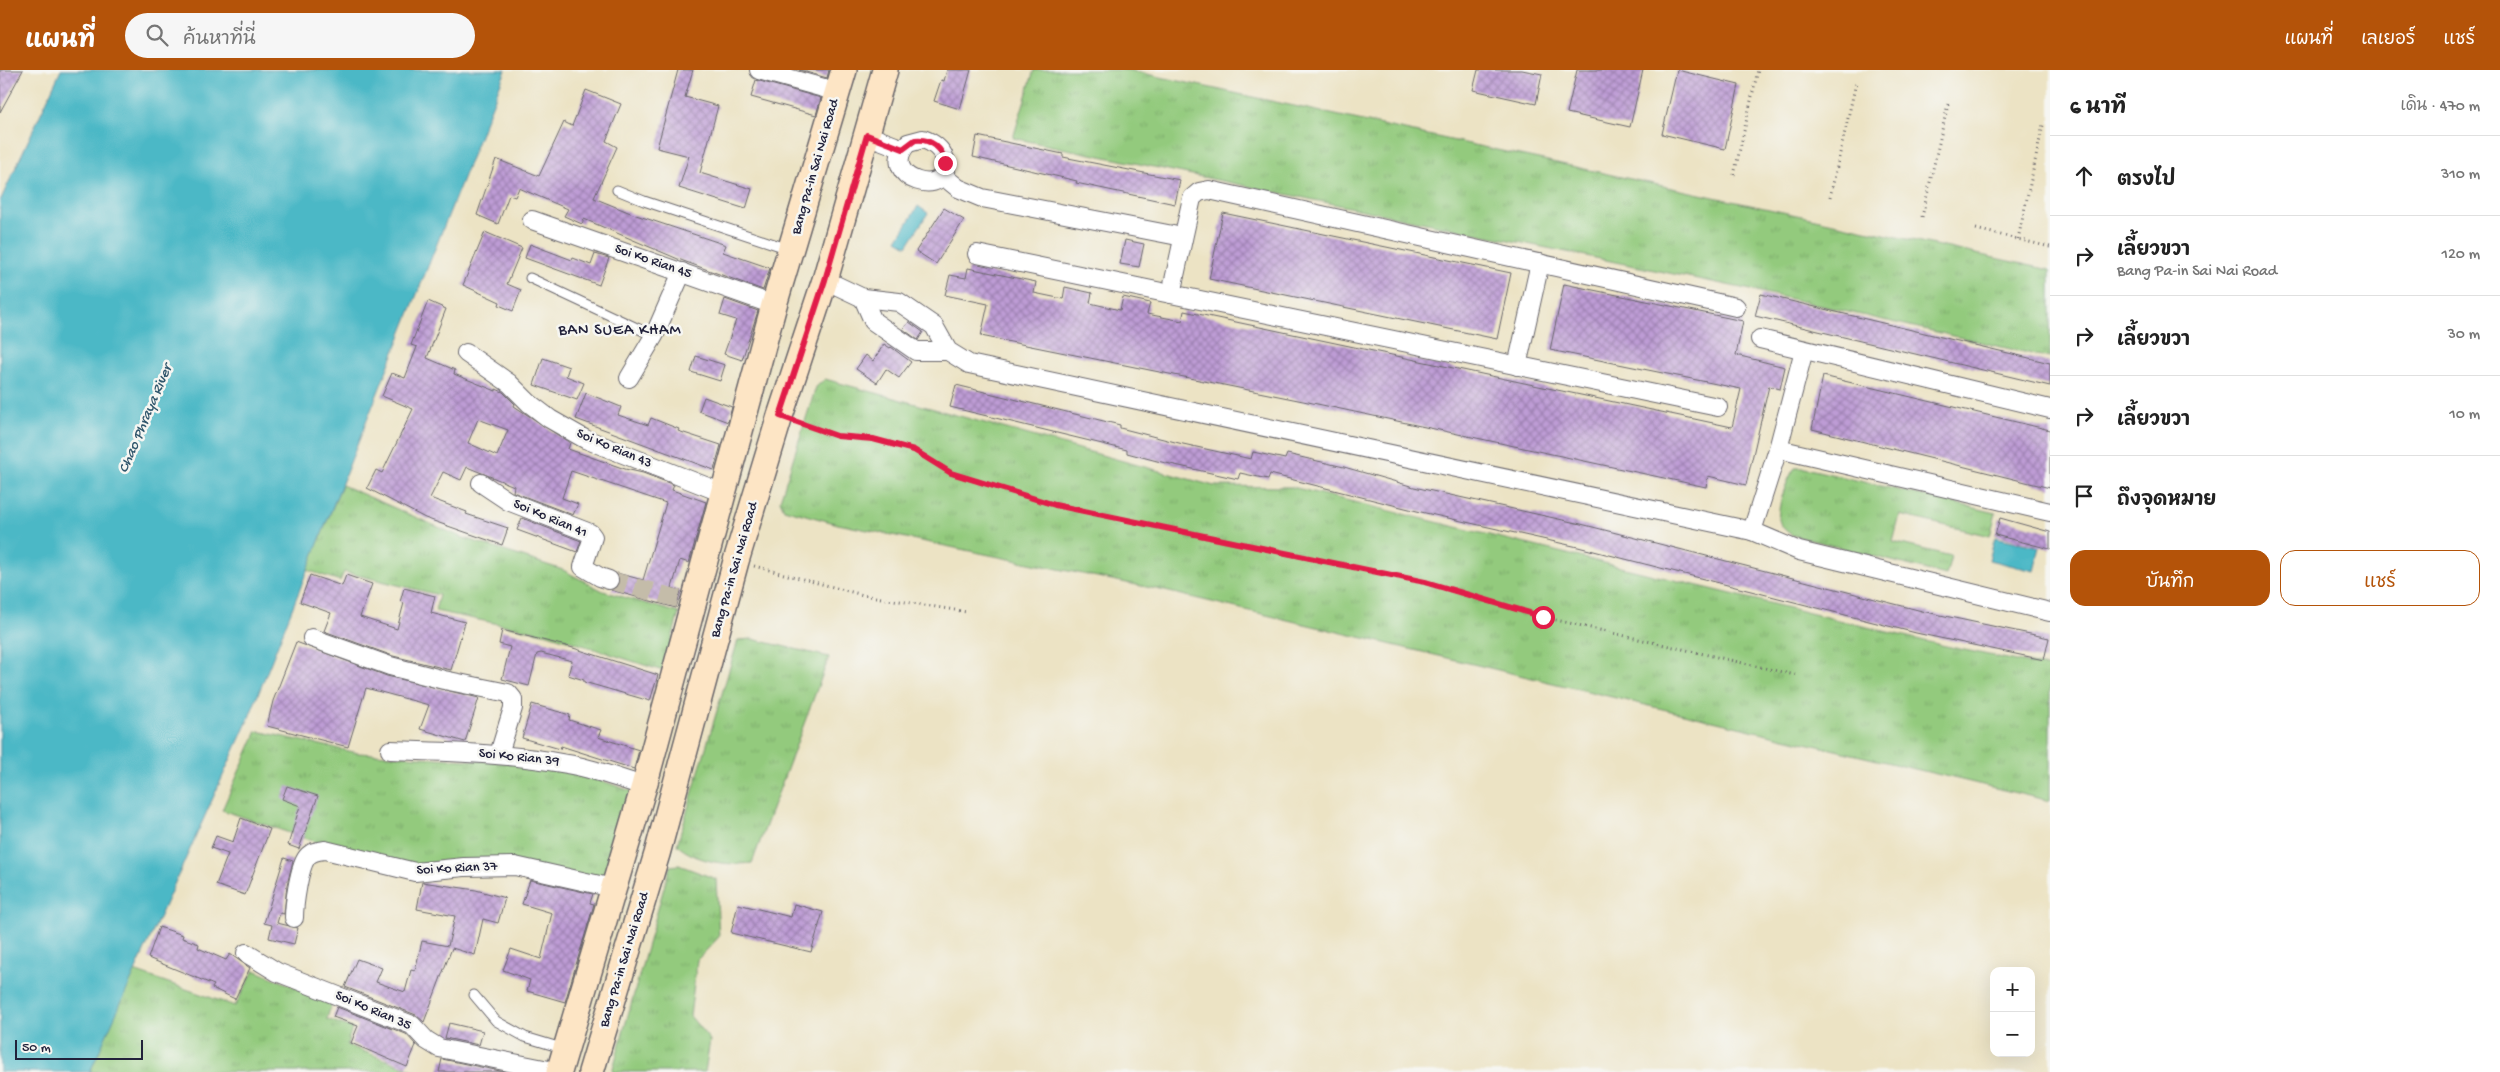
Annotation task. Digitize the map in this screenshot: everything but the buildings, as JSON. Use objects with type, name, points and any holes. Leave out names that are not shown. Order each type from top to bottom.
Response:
[{"type":"main road","name":"Bang Pa-in Sai Nai Road","points":[[591,1072],[657,854],[736,561],[780,416],[825,280],[885,70]]},
{"type":"main road","name":"Bang Pa-in Sai Nai Road","points":[[561,1064],[644,786],[686,602],[723,493],[774,305],[841,81]]},
{"type":"street","points":[[759,70],[841,81]]},
{"type":"street","points":[[867,135],[903,149]]},
{"type":"street","points":[[915,140],[930,142],[944,156],[945,163],[942,176],[933,182],[916,182],[905,174],[901,166],[900,157],[903,149],[915,140]]},
{"type":"street","points":[[942,176],[958,188],[982,198],[1183,237]]},
{"type":"street","points":[[1171,294],[1192,198],[1199,192],[1209,190],[1736,307]]},
{"type":"street","name":"Soi Ko Rian 45","points":[[532,220],[774,305]]},
{"type":"street","points":[[977,254],[1718,407]]},
{"type":"street","points":[[1517,366],[1540,263]]},
{"type":"street","points":[[629,378],[654,336],[682,272]]},
{"type":"street","points":[[825,280],[863,298],[899,302],[934,326],[948,351],[969,364],[1752,531],[1799,551],[2050,612]]},
{"type":"street","points":[[863,298],[873,321],[916,350],[948,351]]},
{"type":"street","points":[[1760,339],[2050,409]]},
{"type":"street","points":[[1752,531],[1778,448],[1804,350]]},
{"type":"street","name":"Soi Ko Rian 43","points":[[466,353],[510,383],[529,403],[550,419],[585,439],[723,493]]},
{"type":"street","points":[[1778,448],[2050,512]]},
{"type":"street","name":"Soi Ko Rian 41","points":[[481,483],[508,502],[590,533],[593,538],[583,567],[600,578],[609,580]]},
{"type":"street","points":[[312,638],[390,666],[444,680],[508,693],[513,699],[513,708],[499,754]]},
{"type":"street","name":"Soi Ko Rian 39","points":[[390,750],[499,754],[569,764],[644,786]]},
{"type":"street","name":"Soi Ko Rian 37","points":[[294,918],[294,903],[307,858],[315,851],[325,850],[415,872],[464,867],[515,866],[613,888]]},
{"type":"street","name":"Soi Ko Rian 35","points":[[246,953],[277,972],[412,1025],[426,1040],[439,1048],[561,1064]]},
{"type":"lane","points":[[617,190],[644,201],[792,250]]},
{"type":"lane","points":[[530,278],[654,336]]},
{"type":"lane","points":[[474,996],[496,1021],[525,1037],[561,1064]]},
{"type":"path","points":[[1734,176],[1758,70]]},
{"type":"path","points":[[1830,197],[1856,83]]},
{"type":"path","points":[[1922,217],[1948,104]]},
{"type":"path","points":[[2018,238],[2043,125]]},
{"type":"path","points":[[1976,229],[2050,246]]},
{"type":"path","points":[[780,416],[837,436],[873,439],[914,450],[951,473],[1055,505],[1425,582],[1543,617],[1795,675]]},
{"type":"path","points":[[736,561],[863,595],[966,612]]},
{"type":"green space","points":[[1034,70],[1128,70],[2050,270],[2050,358],[1756,291],[1013,138]]},
{"type":"green space","points":[[825,379],[1214,486],[1292,487],[1941,645],[2050,668],[2050,801],[1161,590],[838,524],[784,509],[780,500],[816,387]]},
{"type":"green space","points":[[1795,468],[1805,468],[1996,513],[1990,536],[1900,515],[1893,542],[1951,556],[1946,575],[1792,535],[1781,525],[1779,508],[1789,478]]},
{"type":"green space","points":[[342,485],[461,537],[563,570],[603,591],[679,613],[663,671],[548,634],[435,611],[439,595],[344,572],[340,581],[307,570]]},
{"type":"green space","points":[[752,639],[829,657],[752,863],[713,862],[693,855],[677,845],[738,640]]},
{"type":"green space","points":[[257,731],[358,753],[559,766],[634,792],[609,876],[603,879],[419,867],[322,844],[222,810]]},
{"type":"green space","points":[[679,865],[716,879],[719,937],[697,960],[690,1016],[710,1040],[705,1072],[612,1072],[670,866]]},
{"type":"green space","points":[[254,970],[332,1002],[327,1019],[352,1028],[347,1045],[418,1072],[90,1072],[134,971],[235,1006]]},
{"type":"water","name":"Chao Phraya River","points":[[61,70],[506,70],[248,720],[90,1072],[0,1072],[0,201]]},
{"type":"water","points":[[918,206],[928,213],[907,246],[897,240]]},
{"type":"water","points":[[1995,537],[2040,547],[2034,571],[1989,560]]},
{"type":"tunnel","points":[[609,580],[679,599]]},
{"type":"district","name":"BAN SUEA KHAM","points":[[620,331]]},
{"type":"route","points":[[945,163],[944,156],[940,150],[923,139],[908,143],[903,149],[867,135],[825,280],[780,416],[837,436],[873,439],[914,450],[951,473],[1055,505],[1196,536],[1425,582],[1543,617]]}]
